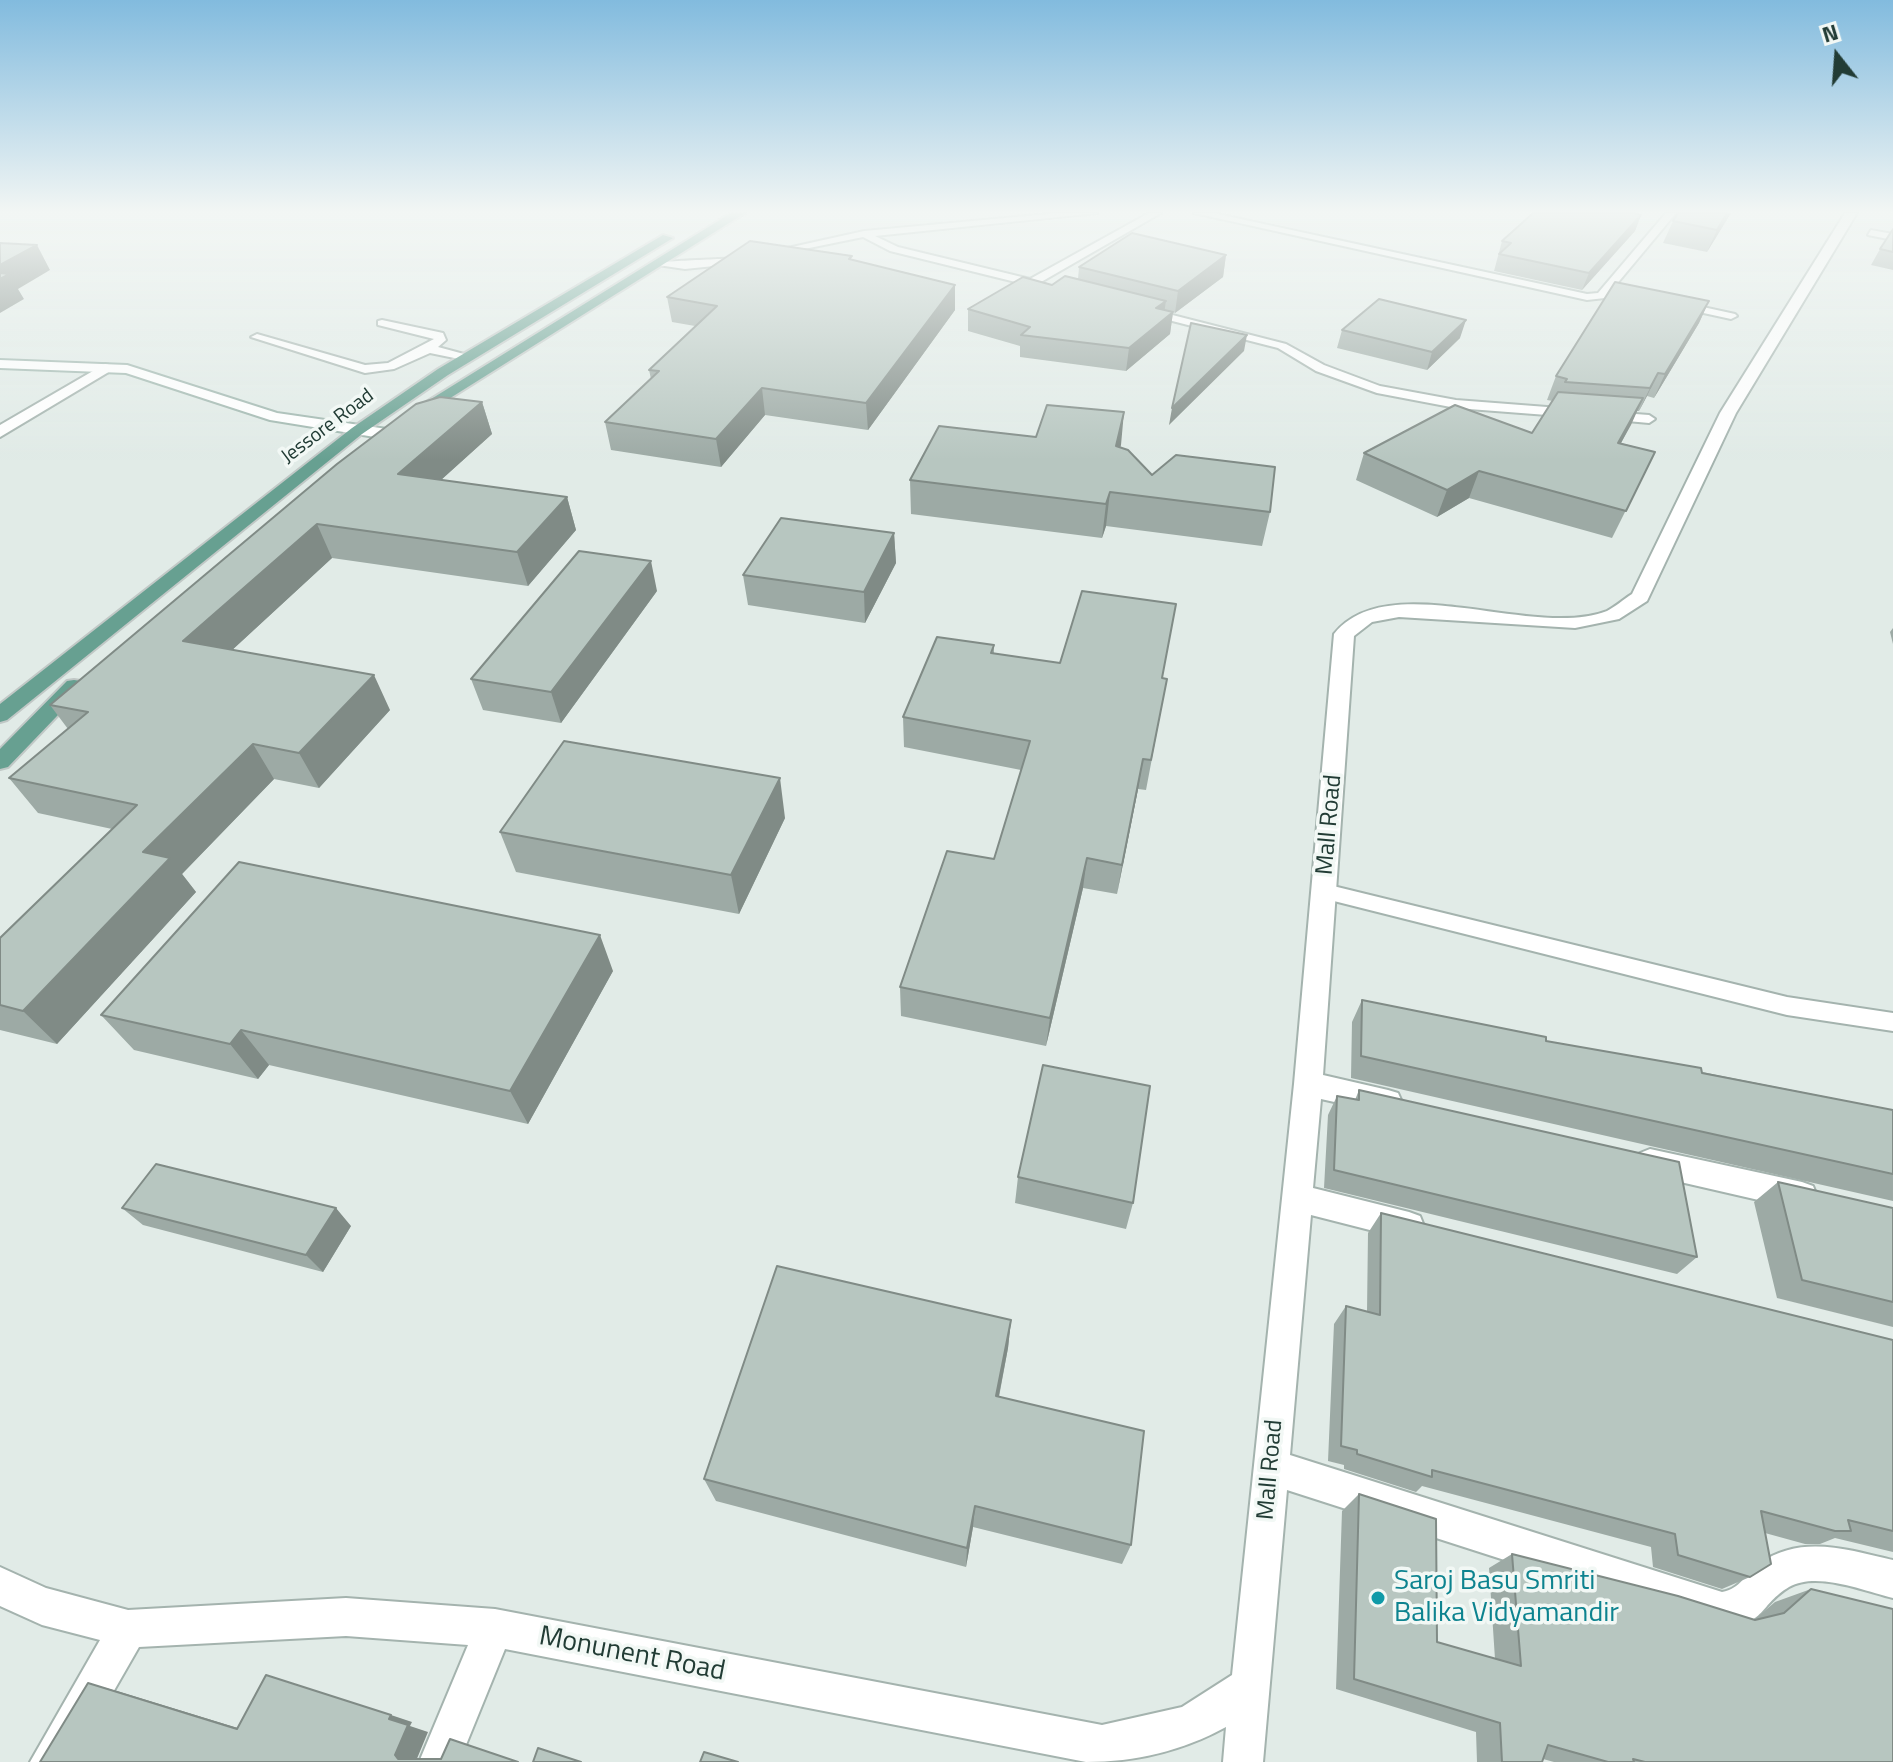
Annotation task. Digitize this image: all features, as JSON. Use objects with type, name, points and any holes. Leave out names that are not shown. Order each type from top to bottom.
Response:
[{"type":"main road","name":"Jessore Road","points":[[0,715],[357,431],[469,357],[572,295]]},
{"type":"main road","name":"Jessore Road","points":[[366,450],[476,373],[604,295]]},
{"type":"main road","points":[[0,762],[36,721],[87,675]]},
{"type":"street","name":"Mall Road","points":[[1243,1762],[1325,892],[1341,651],[1349,626],[1371,615],[1392,612],[1571,622],[1622,613],[1632,607],[1640,597],[1728,413],[1800,295]]},
{"type":"street","points":[[0,364],[110,367],[141,372],[275,417],[387,434]]},
{"type":"street","points":[[0,432],[110,367]]},
{"type":"street","points":[[1308,1084],[1415,1108]]},
{"type":"street","points":[[1629,1157],[1836,1204]]},
{"type":"street","points":[[1297,1198],[1436,1233]]},
{"type":"street","points":[[1271,1467],[1722,1611],[1741,1610],[1775,1575],[1807,1564],[1893,1579]]},
{"type":"street","name":"Monunent Road","points":[[0,1586],[42,1606],[128,1629],[346,1617],[495,1628],[1110,1754],[1180,1731],[1226,1707],[1251,1685]]},
{"type":"street","points":[[439,1762],[495,1628]]},
{"type":"street","points":[[50,1762],[128,1629]]},
{"type":"lane","points":[[1579,295],[1602,295]]},
{"type":"lane","points":[[1669,302],[1731,316]]},
{"type":"lane","points":[[1124,305],[1282,346],[1320,368],[1377,389],[1456,404],[1649,419]]},
{"type":"lane","points":[[257,337],[365,369],[390,366],[429,349],[440,340],[439,335],[382,323]]},
{"type":"lane","points":[[429,349],[469,357]]},
{"type":"lane","points":[[1325,892],[1787,1006],[1893,1022]]},
{"type":"building","points":[[947,295],[866,403],[762,388],[716,439],[605,422],[659,371],[649,370],[717,306],[667,297]]},
{"type":"building","points":[[992,295],[1143,295],[1166,301],[1156,308],[1173,312],[1129,348],[1021,335],[1030,327],[968,309]]},
{"type":"building","points":[[1607,295],[1680,295],[1709,301],[1665,374],[1658,373],[1650,388],[1565,382],[1567,379],[1556,376]]},
{"type":"building","points":[[1379,299],[1466,320],[1432,352],[1342,330]]},
{"type":"building","points":[[1191,323],[1247,335],[1172,408]]},
{"type":"building","points":[[1558,392],[1643,398],[1618,443],[1655,452],[1626,511],[1479,471],[1447,490],[1364,453],[1455,405],[1532,433]]},
{"type":"building","points":[[440,397],[482,402],[398,474],[567,497],[517,552],[317,524],[183,641],[374,675],[299,753],[253,744],[143,852],[170,858],[23,1011],[0,1005],[0,938],[137,805],[9,778],[88,712],[50,705],[337,464],[416,404]]},
{"type":"building","points":[[1047,405],[1124,412],[1116,446],[1128,450],[1152,475],[1176,455],[1275,467],[1270,512],[1110,492],[1106,504],[910,480],[939,426],[1036,437]]},
{"type":"building","points":[[781,518],[894,533],[864,592],[743,575]]},
{"type":"building","points":[[579,551],[651,561],[551,692],[471,679]]},
{"type":"building","points":[[1082,591],[1176,604],[1162,678],[1167,679],[1151,760],[1143,759],[1122,865],[1087,858],[1050,1018],[900,987],[947,851],[994,859],[1030,741],[903,717],[937,637],[994,645],[991,653],[1060,663]]},
{"type":"building","points":[[564,741],[780,778],[731,875],[500,832]]},
{"type":"building","points":[[239,862],[600,935],[510,1091],[241,1030],[230,1044],[101,1015]]},
{"type":"building","points":[[1362,1000],[1546,1037],[1546,1041],[1701,1068],[1702,1073],[1893,1110],[1893,1174],[1361,1056]]},
{"type":"building","points":[[1043,1065],[1150,1086],[1133,1203],[1018,1177]]},
{"type":"building","points":[[1359,1090],[1679,1162],[1697,1257],[1334,1170],[1337,1096],[1359,1100]]},
{"type":"building","points":[[156,1164],[336,1208],[306,1255],[122,1208]]},
{"type":"building","points":[[1778,1182],[1893,1208],[1893,1302],[1802,1280]]},
{"type":"building","points":[[1381,1213],[1893,1340],[1893,1531],[1848,1520],[1851,1531],[1835,1531],[1761,1511],[1771,1564],[1750,1577],[1678,1555],[1675,1534],[1432,1470],[1432,1477],[1357,1454],[1357,1450],[1341,1446],[1346,1306],[1380,1315]]},
{"type":"building","points":[[777,1266],[1011,1320],[996,1396],[1144,1431],[1131,1545],[975,1506],[967,1548],[704,1479]]},
{"type":"building","points":[[1359,1494],[1436,1519],[1437,1642],[1521,1666],[1512,1554],[1678,1596],[1755,1620],[1784,1613],[1811,1589],[1893,1609],[1893,1762],[1645,1762],[1633,1759],[1634,1762],[1608,1762],[1548,1745],[1542,1762],[1502,1762],[1500,1723],[1354,1679]]},
{"type":"building","points":[[266,1675],[391,1715],[389,1719],[408,1725],[395,1755],[398,1759],[441,1759],[450,1739],[518,1762],[40,1762],[88,1683],[237,1729]]},
{"type":"building","points":[[538,1748],[581,1762],[533,1762]]},
{"type":"building","points":[[704,1752],[738,1762],[700,1762]]},
{"type":"place","name":"Saroj Basu Smriti Balika Vidyamandir","points":[[1378,1598]]}]
